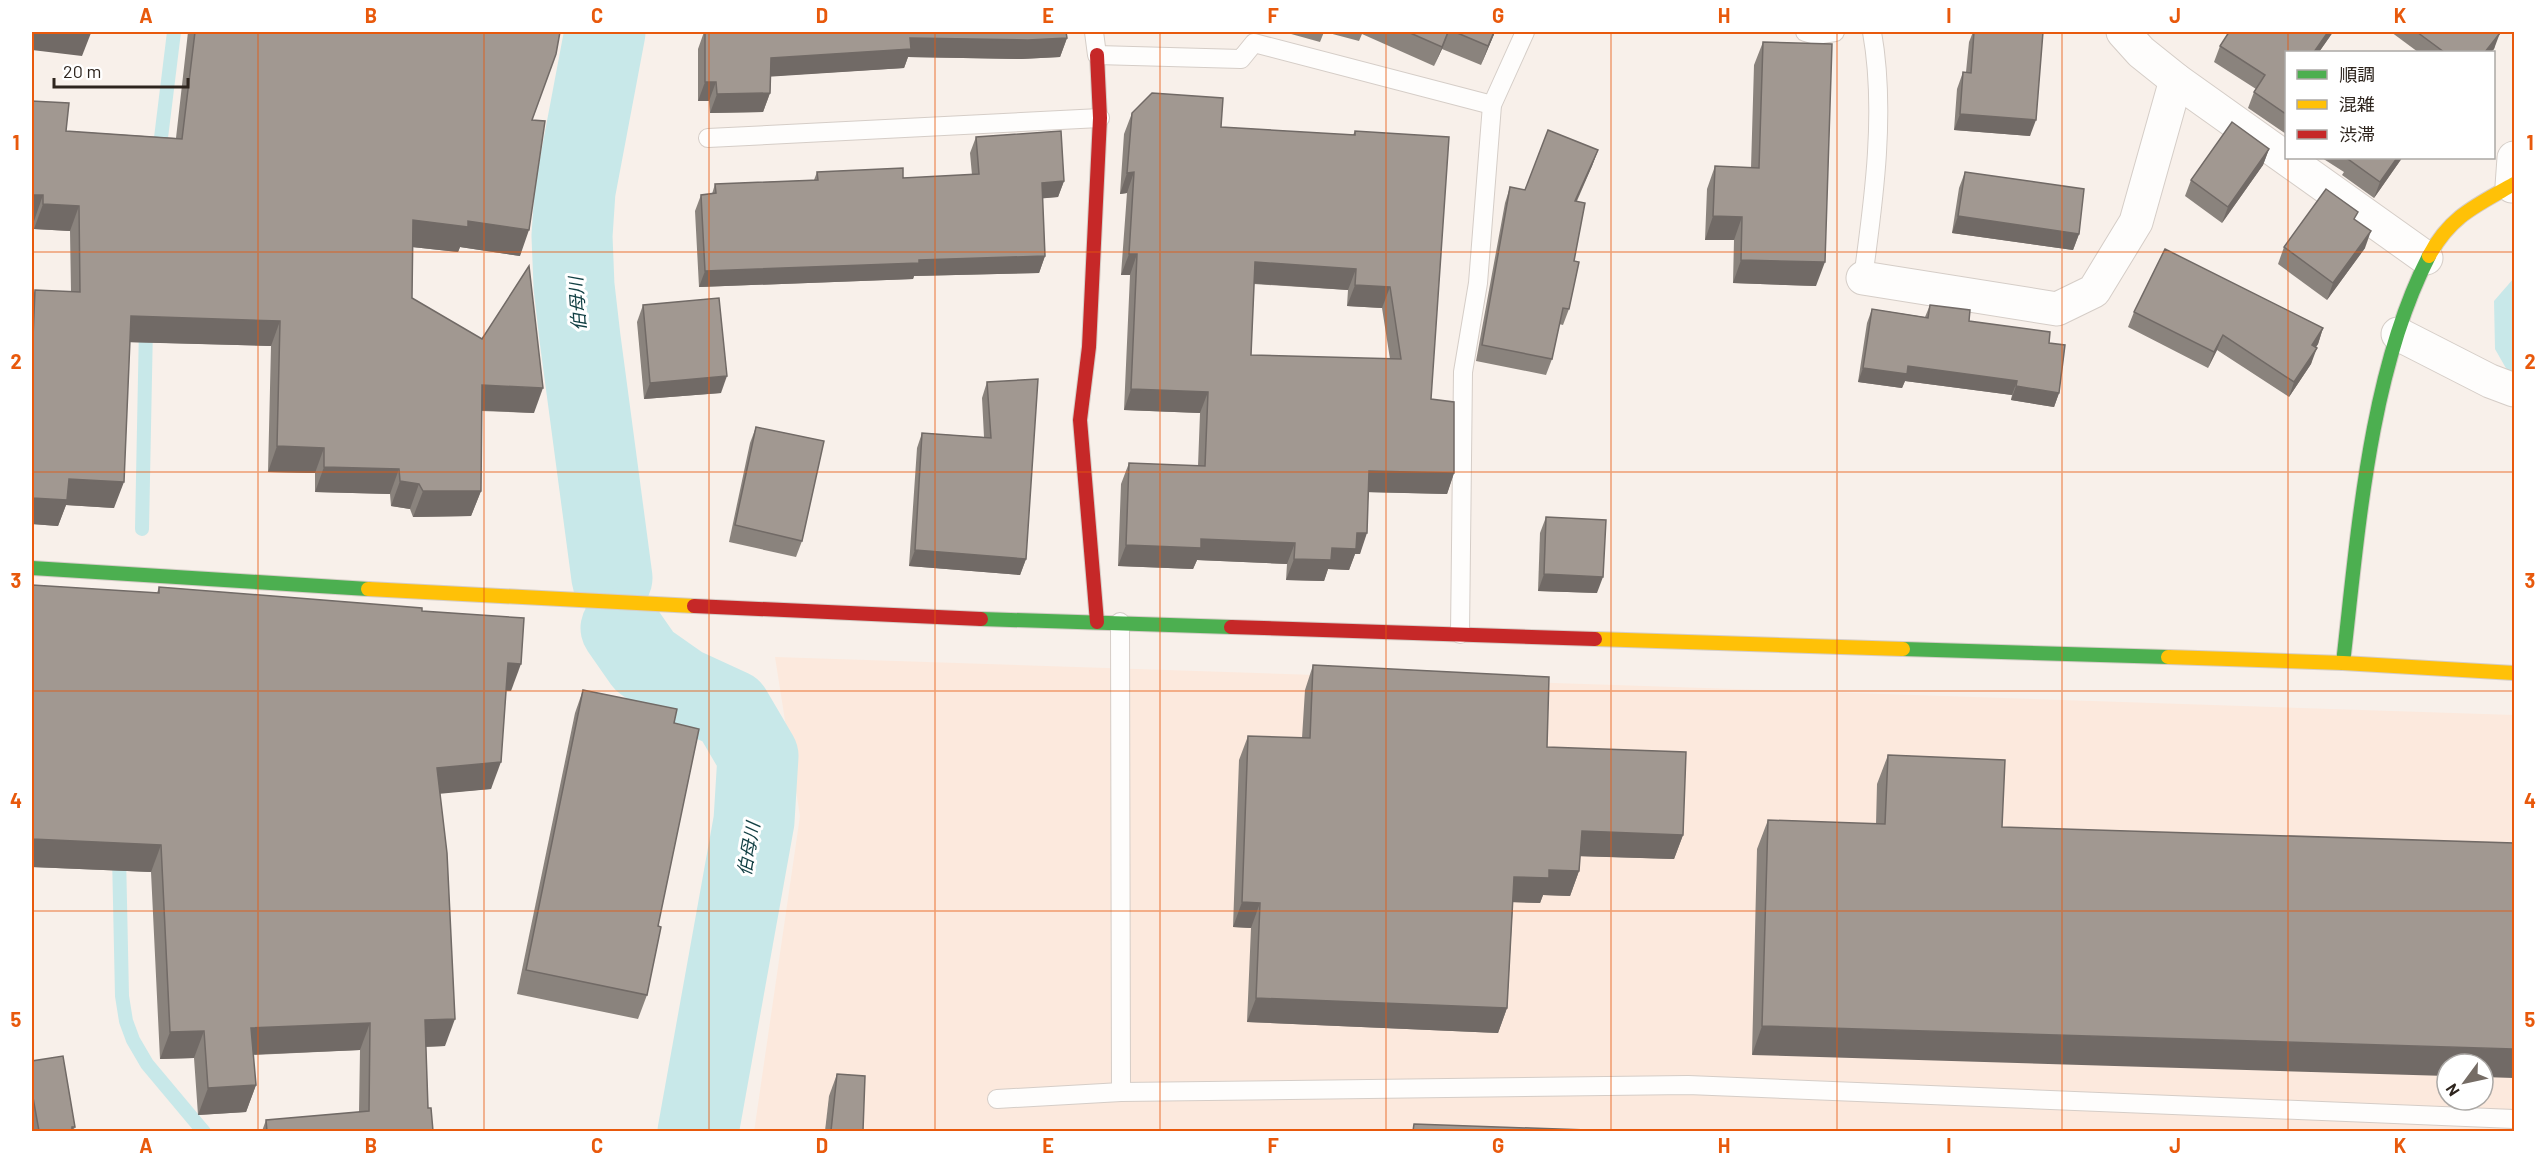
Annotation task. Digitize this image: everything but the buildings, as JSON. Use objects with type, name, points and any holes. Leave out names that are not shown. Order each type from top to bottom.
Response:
[{"type":"street","points":[[2123,32],[2140,52],[2176,80],[2285,158]]},
{"type":"street","points":[[1097,55],[1100,118],[1089,347],[1080,420],[1097,622]]},
{"type":"street","points":[[1863,278],[2057,309],[2094,291],[2136,222],[2176,80]]},
{"type":"street","points":[[2287,159],[2426,258]]},
{"type":"street","points":[[2343,663],[2358,530],[2375,422],[2398,334],[2426,258],[2453,220],[2514,176]]},
{"type":"street","points":[[2398,334],[2490,381],[2514,390]]},
{"type":"street","points":[[32,568],[502,597],[945,617],[2343,663],[2514,673]]},
{"type":"lane","points":[[1094,32],[1097,55],[1241,59],[1254,43],[1492,105]]},
{"type":"lane","points":[[1460,634],[1463,372],[1478,283],[1492,105],[1525,32]]},
{"type":"lane","points":[[1805,32],[1815,35],[1835,32]]},
{"type":"lane","points":[[1863,278],[1875,191],[1878,63],[1872,32]]},
{"type":"lane","points":[[708,138],[1100,118]]},
{"type":"lane","points":[[1120,622],[1121,1092]]},
{"type":"lane","points":[[997,1099],[1121,1092],[1688,1085],[2514,1119]]},
{"type":"shaded area","points":[[775,657],[2514,715],[2514,1131],[754,1132],[800,816]]},
{"type":"water","points":[[2514,278],[2514,379],[2495,349],[2494,301]]},
{"type":"waterway","points":[[159,154],[174,32]]},
{"type":"waterway","name":"伯母川","points":[[605,32],[575,191],[572,236],[574,286],[580,338],[612,578]]},
{"type":"waterway","points":[[142,529],[146,326]]},
{"type":"waterway","name":"伯母川","points":[[621,628],[644,661],[681,687],[731,710],[758,756],[754,821],[698,1132]]},
{"type":"waterway","points":[[119,855],[122,996],[126,1021],[133,1040],[147,1064],[204,1132]]},
{"type":"traffic: fast","points":[[2343,663],[2361,508],[2379,402],[2392,350],[2429,256]]},
{"type":"traffic: fast","points":[[32,568],[368,589]]},
{"type":"traffic: fast","points":[[981,619],[1231,627]]},
{"type":"traffic: fast","points":[[1903,649],[2168,657]]},
{"type":"traffic: slow","points":[[2429,256],[2437,242],[2455,221],[2476,205],[2514,184]]},
{"type":"traffic: slow","points":[[368,589],[694,606]]},
{"type":"traffic: slow","points":[[1595,639],[1903,649]]},
{"type":"traffic: slow","points":[[2168,657],[2343,663],[2514,673]]},
{"type":"traffic: jam","points":[[1097,55],[1100,118],[1089,347],[1080,420],[1097,622]]},
{"type":"traffic: jam","points":[[694,606],[981,619]]},
{"type":"traffic: jam","points":[[1231,627],[1595,639]]}]
